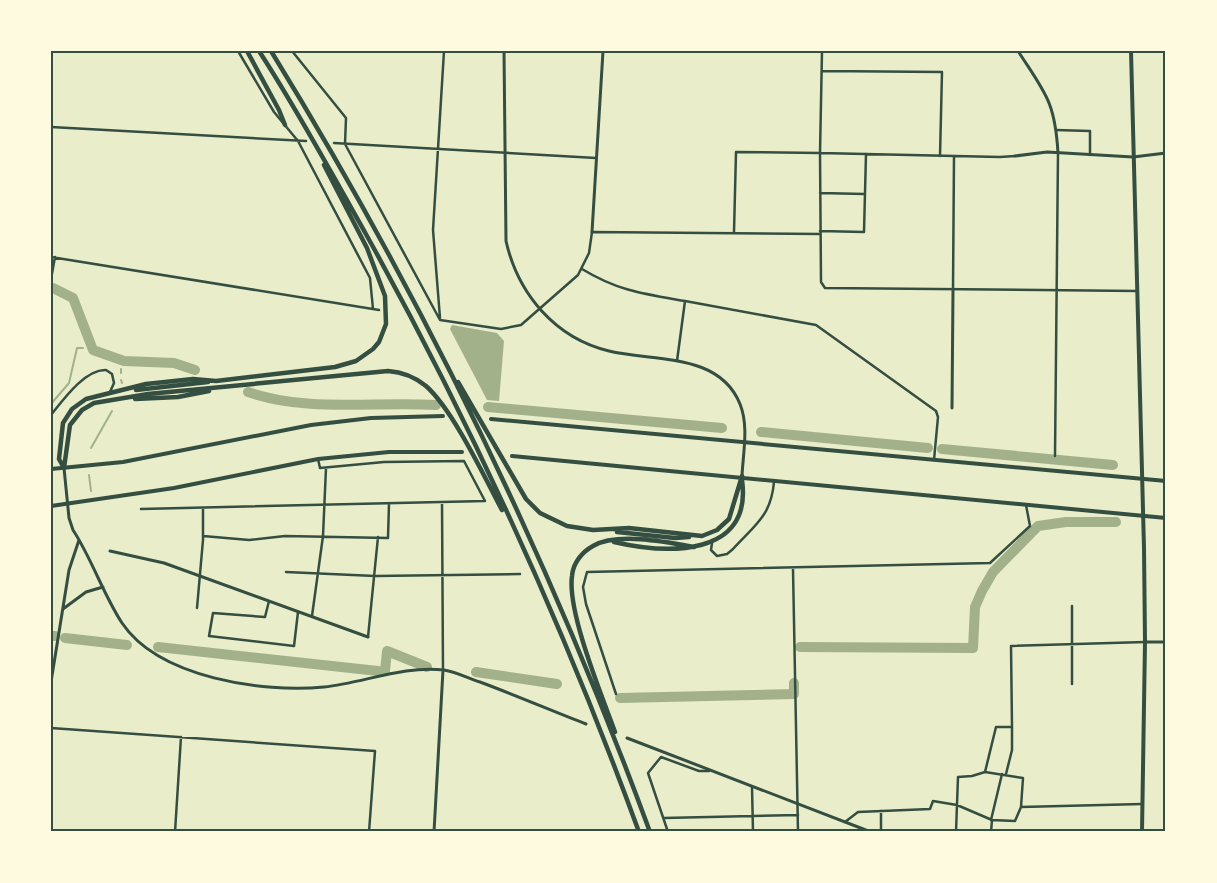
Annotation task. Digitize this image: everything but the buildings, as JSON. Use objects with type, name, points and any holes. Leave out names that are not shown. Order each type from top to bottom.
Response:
[{"type":"highway","points":[[248,51],[285,125]]},
{"type":"highway","points":[[259,51],[296,111],[421,336],[526,552],[599,726],[639,832]]},
{"type":"highway","points":[[271,51],[346,177],[439,351],[520,489],[532,506],[548,518],[567,526],[610,530],[629,528],[674,532],[694,536],[710,534],[724,525],[733,510],[742,476]]},
{"type":"highway","points":[[64,468],[58,459],[60,432],[67,415],[86,399],[146,384],[194,379],[216,381],[345,365],[365,356],[373,350],[383,333],[387,305],[377,270],[356,225],[296,111]]},
{"type":"highway","points":[[439,351],[536,553],[587,670],[650,832]]},
{"type":"highway","points":[[64,468],[68,433],[77,414],[94,403],[377,370],[408,375],[425,385],[447,412],[526,552]]},
{"type":"highway","points":[[630,779],[589,658],[572,593],[573,568],[581,555],[594,545],[610,541],[627,545],[673,549],[712,543],[726,534],[737,521],[744,492],[742,476]]},
{"type":"main road","points":[[1130,51],[1143,478],[1145,642],[1142,832]]},
{"type":"main road","points":[[51,469],[123,462],[311,425],[371,418],[442,416]]},
{"type":"main road","points":[[491,419],[1166,481]]},
{"type":"main road","points":[[51,506],[174,488],[318,459],[388,452],[462,452]]},
{"type":"main road","points":[[512,456],[742,476],[1166,518]]},
{"type":"street","points":[[238,51],[274,112],[298,141],[370,278],[373,309]]},
{"type":"street","points":[[292,51],[346,118],[345,144],[440,320]]},
{"type":"street","points":[[440,320],[433,230],[444,51]]},
{"type":"street","points":[[504,51],[506,241],[517,276],[540,310],[560,328],[594,346],[620,354],[677,361],[704,368],[716,375],[732,391],[742,410],[744,442],[742,476]]},
{"type":"street","points":[[440,320],[506,329],[521,325],[540,310],[582,269],[589,253],[592,232],[603,51]]},
{"type":"street","points":[[822,51],[820,282],[824,288],[1056,292],[1137,291]]},
{"type":"street","points":[[1018,51],[1048,98],[1056,130],[1058,153],[1055,456]]},
{"type":"street","points":[[822,71],[942,72],[940,156]]},
{"type":"street","points":[[51,126],[306,142]]},
{"type":"street","points":[[1056,130],[1090,132],[1090,155]]},
{"type":"street","points":[[334,143],[596,158]]},
{"type":"street","points":[[734,232],[736,152],[940,156],[1015,156],[1058,153],[1133,157],[1166,153]]},
{"type":"street","points":[[592,232],[864,232],[866,154]]},
{"type":"street","points":[[952,408],[954,156]]},
{"type":"street","points":[[820,193],[864,194]]},
{"type":"street","points":[[51,280],[53,257],[379,310]]},
{"type":"street","points":[[582,269],[602,281],[622,289],[816,325],[936,411],[938,421],[934,460]]},
{"type":"street","points":[[677,361],[685,301]]},
{"type":"street","points":[[51,416],[75,387],[98,370],[106,370],[112,374],[114,383],[109,393]]},
{"type":"street","points":[[141,508],[485,501],[464,461],[384,462],[320,468],[318,459]]},
{"type":"street","points":[[64,468],[71,524],[123,624],[159,658],[191,672],[248,683],[305,688],[325,687],[381,676],[443,670],[487,685],[586,724]]},
{"type":"street","points":[[312,616],[326,505],[326,468]]},
{"type":"street","points":[[712,543],[712,550],[718,556],[727,554],[733,549],[767,512],[772,497],[774,480]]},
{"type":"street","points":[[434,832],[443,670],[444,576],[442,502]]},
{"type":"street","points":[[203,536],[249,540],[285,536],[388,538],[389,504]]},
{"type":"street","points":[[616,694],[586,604],[583,587],[586,572],[794,569],[990,563],[1030,526],[1025,504]]},
{"type":"street","points":[[197,608],[203,536],[203,508]]},
{"type":"street","points":[[110,551],[144,557],[298,610],[368,637],[376,576],[378,537]]},
{"type":"street","points":[[51,682],[69,570],[79,540]]},
{"type":"street","points":[[794,569],[798,832]]},
{"type":"street","points":[[286,572],[305,571],[318,574],[376,576],[520,574]]},
{"type":"street","points":[[63,609],[86,592],[103,587]]},
{"type":"street","points":[[270,600],[265,617],[213,613],[209,636],[294,646],[298,610]]},
{"type":"street","points":[[1072,606],[1072,684]]},
{"type":"street","points":[[1006,774],[1012,750],[1011,646],[1166,642]]},
{"type":"street","points":[[985,772],[996,727],[1012,727]]},
{"type":"street","points":[[51,728],[375,751],[369,832]]},
{"type":"street","points":[[175,832],[181,737]]},
{"type":"street","points":[[627,738],[871,832]]},
{"type":"street","points":[[668,832],[648,773],[661,757],[698,771],[712,771]]},
{"type":"street","points":[[845,822],[858,812],[930,809],[933,801],[957,804],[991,820],[1016,821],[1021,806],[1023,778],[985,772],[958,778],[957,804],[956,832]]},
{"type":"street","points":[[990,832],[1002,774]]},
{"type":"street","points":[[752,787],[753,832]]},
{"type":"street","points":[[1021,806],[1142,804]]},
{"type":"street","points":[[881,812],[881,832]]},
{"type":"street","points":[[664,818],[798,815]]},
{"type":"shaded area","points":[[452,325],[497,333],[504,341],[499,401],[487,400],[450,329]]},
{"type":"waterway","points":[[53,288],[73,298],[93,350],[124,361],[174,363],[195,370]]},
{"type":"waterway","points":[[51,404],[69,383],[77,348],[83,348]]},
{"type":"waterway","points":[[89,348],[93,350]]},
{"type":"waterway","points":[[248,392],[294,402],[318,404],[436,405]]},
{"type":"waterway","points":[[488,407],[722,428]]},
{"type":"waterway","points":[[91,448],[112,411]]},
{"type":"waterway","points":[[761,432],[928,448]]},
{"type":"waterway","points":[[942,449],[1113,465]]},
{"type":"waterway","points":[[89,475],[91,491]]},
{"type":"waterway","points":[[800,647],[973,648],[975,607],[982,591],[993,572],[1038,526],[1066,522],[1116,522]]},
{"type":"waterway","points":[[65,638],[127,645]]},
{"type":"waterway","points":[[158,647],[378,671]]},
{"type":"waterway","points":[[385,671],[387,651],[427,667]]},
{"type":"waterway","points":[[476,672],[557,684]]},
{"type":"waterway","points":[[620,698],[794,694],[794,683]]}]
